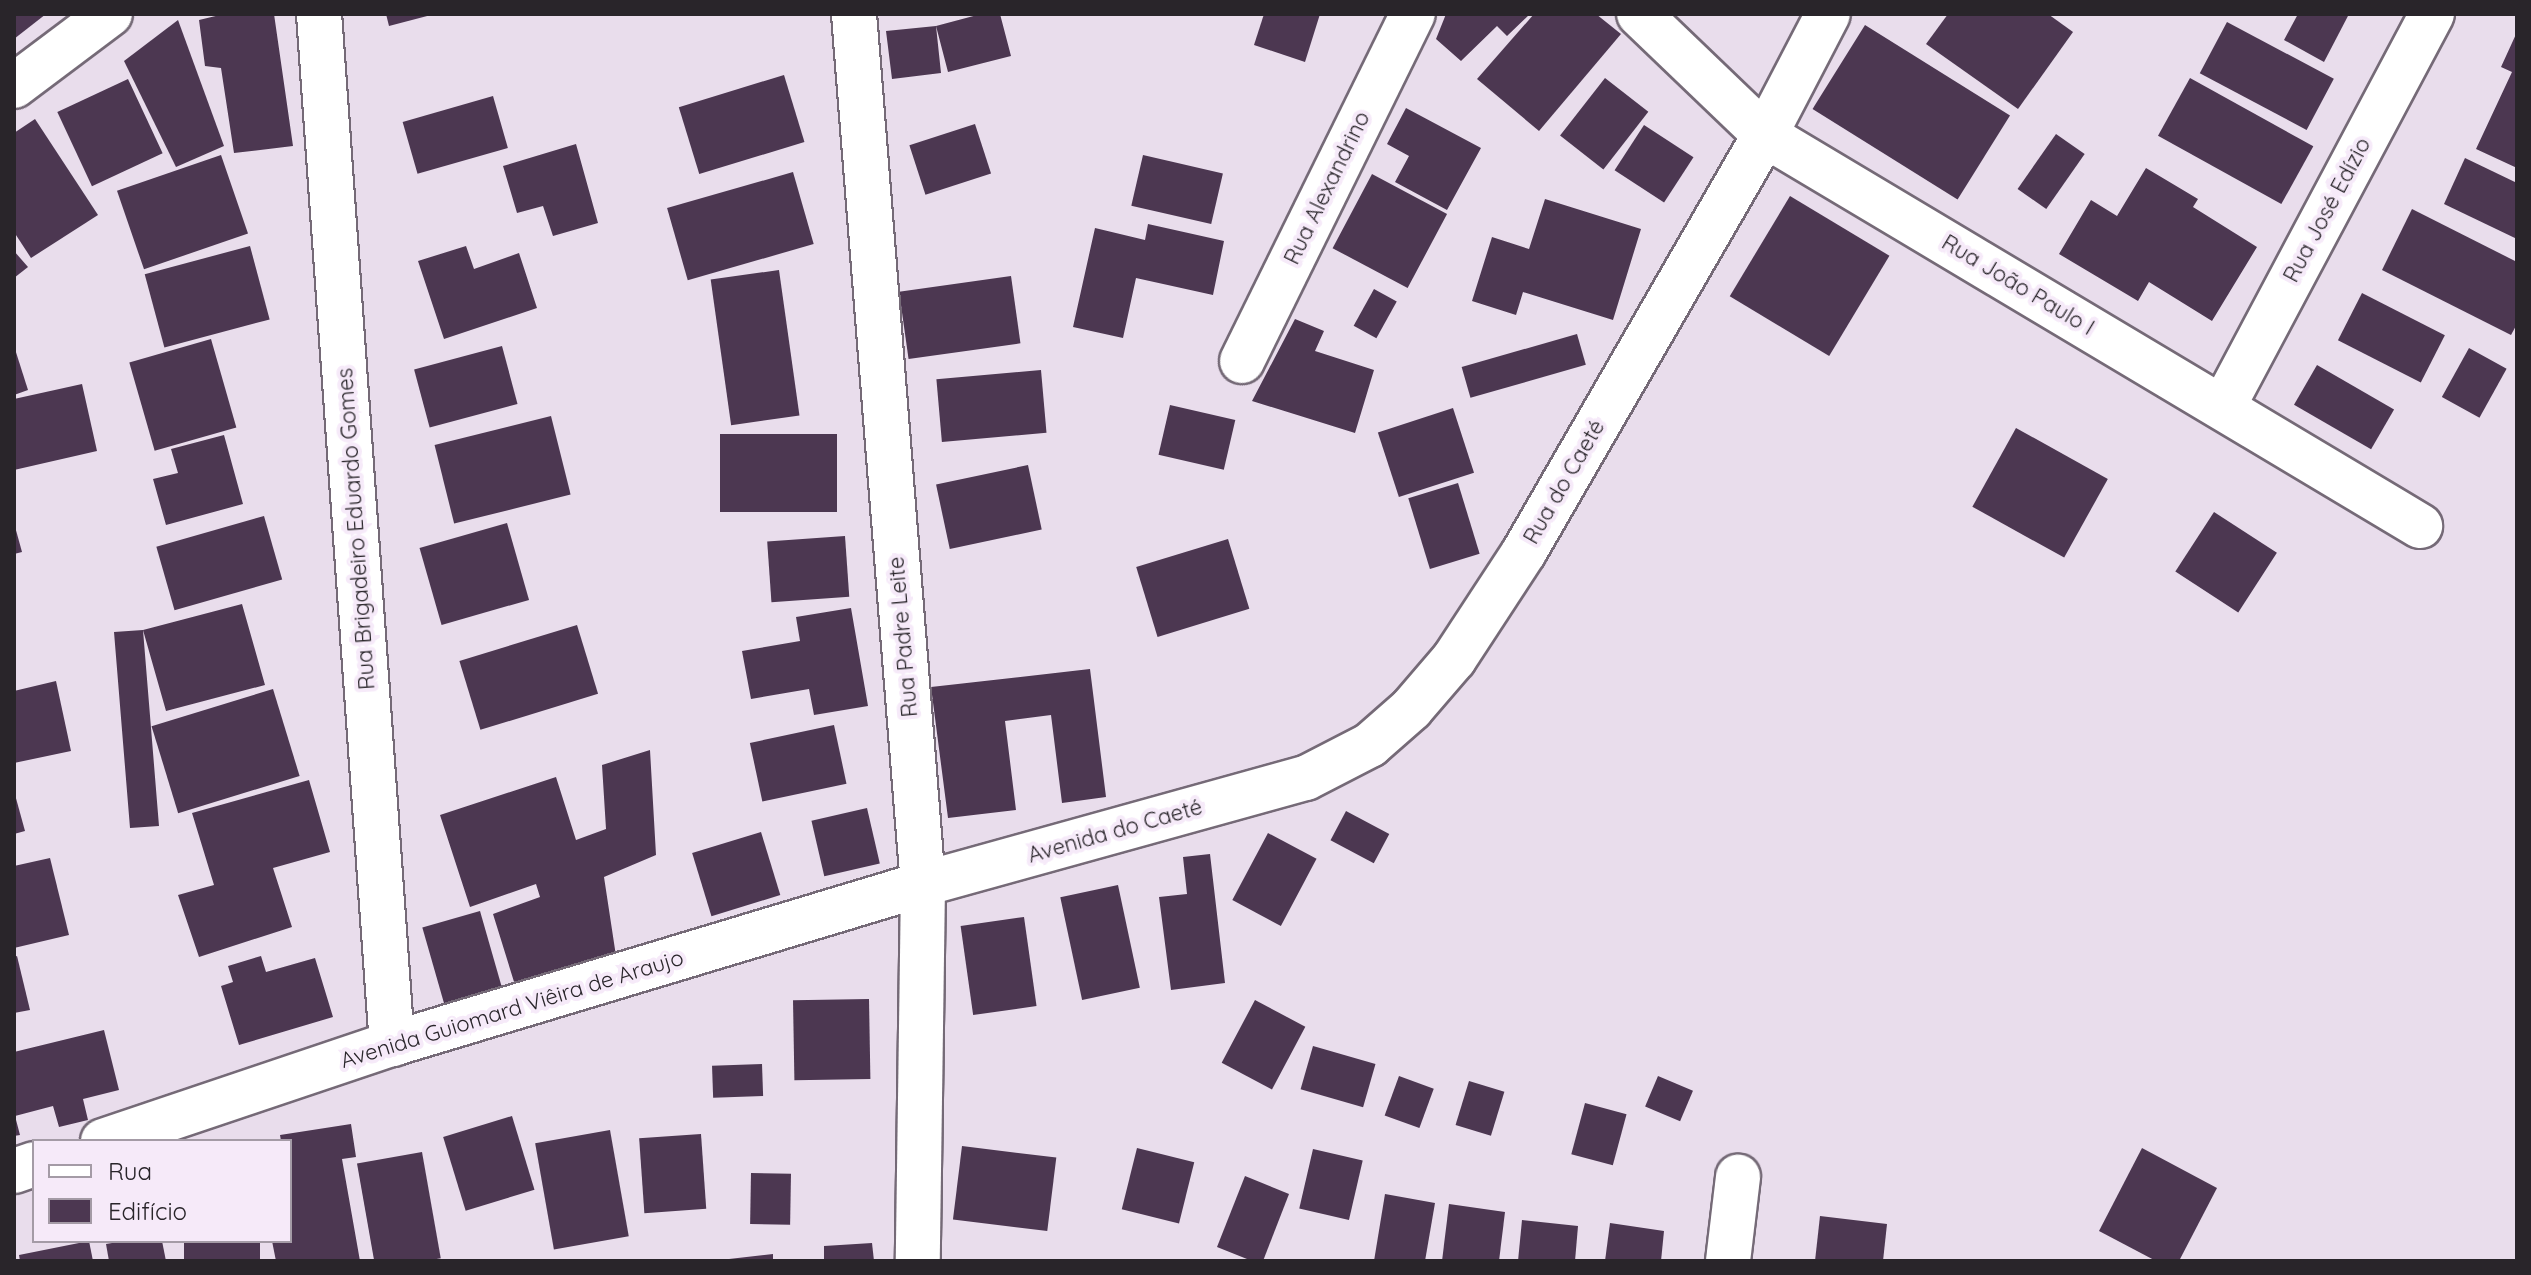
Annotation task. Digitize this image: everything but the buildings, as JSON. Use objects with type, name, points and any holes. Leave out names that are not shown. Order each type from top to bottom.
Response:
[{"type":"street","points":[[14,86],[110,14]]},
{"type":"street","name":"Rua Brigadeiro Eduardo Gomes","points":[[319,14],[392,1044]]},
{"type":"street","name":"Rua Padre Leite","points":[[854,14],[923,884],[918,1261]]},
{"type":"street","name":"Rua Alexandrino","points":[[1242,361],[1413,14]]},
{"type":"street","name":"Rua João Paulo I","points":[[1639,14],[1765,135],[2420,526]]},
{"type":"street","name":"Rua do Caeté","points":[[1306,778],[1370,745],[1411,709],[1454,659],[1524,552],[1765,135],[1828,14]]},
{"type":"street","name":"Rua José Edízio","points":[[2223,407],[2432,14]]},
{"type":"street","name":"Avenida do Caeté","points":[[923,884],[1306,778]]},
{"type":"street","name":"Avenida Guiomard Viêira de Araujo","points":[[109,1139],[392,1044],[923,884]]},
{"type":"street","points":[[1728,1261],[1738,1177]]}]
